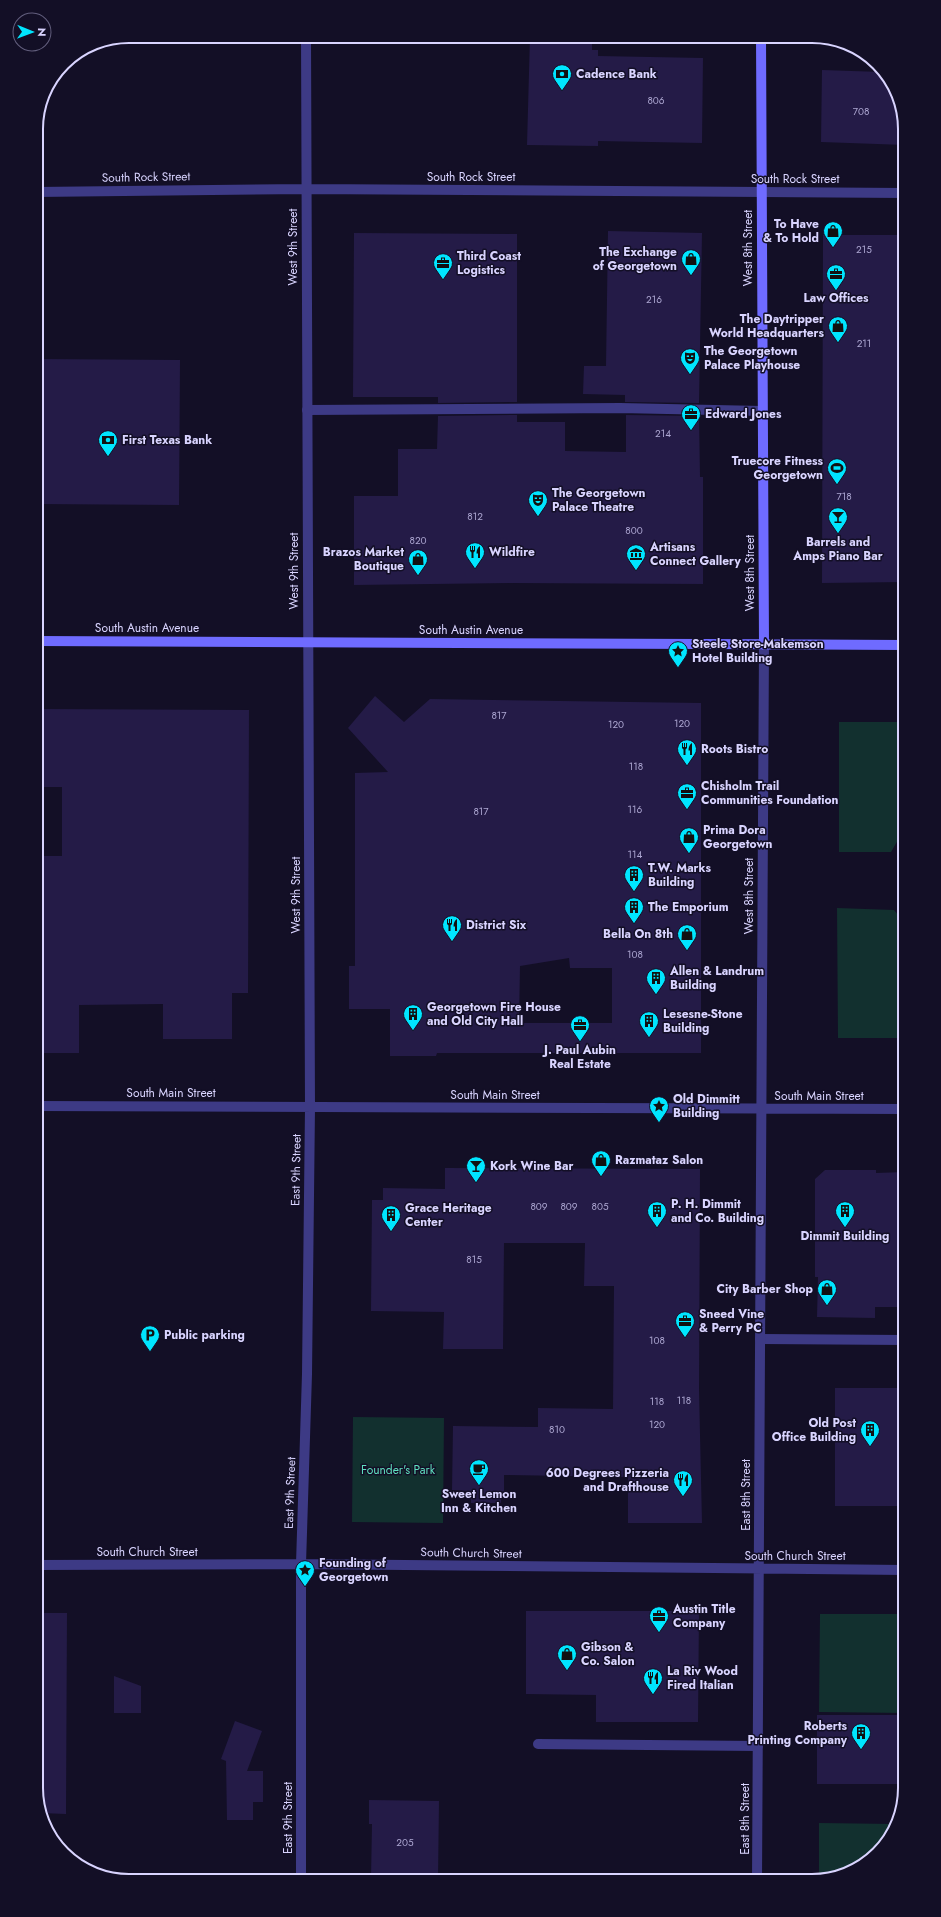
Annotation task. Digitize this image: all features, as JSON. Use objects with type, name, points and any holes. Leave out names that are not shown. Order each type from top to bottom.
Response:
[{"type":"main road","name":"West 8th Street","points":[[762,43],[761,192],[764,645]]},
{"type":"main road","name":"South Austin Avenue","points":[[43,641],[898,645]]},
{"type":"street","name":"West 9th Street","points":[[306,43],[307,643],[310,1107]]},
{"type":"street","name":"South Rock Street","points":[[43,192],[306,189],[898,193]]},
{"type":"street","points":[[307,410],[620,408],[762,411]]},
{"type":"street","name":"West 8th Street","points":[[761,1109],[764,645]]},
{"type":"street","name":"South Main Street","points":[[43,1106],[898,1109]]},
{"type":"street","name":"East 9th Street","points":[[300,1874],[301,1564],[307,1374],[310,1107]]},
{"type":"street","name":"East 8th Street","points":[[757,1874],[761,1109]]},
{"type":"street","points":[[760,1339],[898,1340]]},
{"type":"street","name":"South Church Street","points":[[43,1565],[301,1564],[898,1570]]},
{"type":"street","points":[[538,1744],[758,1746]]},
{"type":"green space","points":[[839,722],[898,722],[898,840],[891,852],[839,852]]},
{"type":"green space","points":[[837,908],[894,910],[898,915],[898,1038],[838,1038]]},
{"type":"green space","name":"Founder's Park","points":[[353,1417],[444,1418],[443,1523],[352,1522]]},
{"type":"green space","points":[[820,1614],[898,1614],[898,1713],[819,1712]]},
{"type":"green space","points":[[819,1823],[890,1824],[884,1836],[877,1845],[860,1860],[840,1869],[819,1873]]},
{"type":"building","points":[[530,43],[592,43],[592,50],[598,50],[598,56],[703,58],[702,143],[598,141],[598,146],[527,145]]},
{"type":"building","points":[[822,70],[876,72],[887,86],[893,101],[897,117],[898,145],[821,142]]},
{"type":"building","points":[[608,231],[702,233],[699,403],[625,402],[625,395],[583,394],[584,366],[606,366]]},
{"type":"building","points":[[354,233],[517,234],[517,402],[438,403],[438,397],[353,397]]},
{"type":"building","points":[[823,235],[898,235],[898,582],[822,583]]},
{"type":"building","name":"First Texas Bank","points":[[43,359],[180,360],[179,505],[43,504]]},
{"type":"building","points":[[517,415],[517,422],[565,422],[565,451],[626,452],[626,415],[699,416],[700,477],[703,477],[703,584],[512,583],[354,585],[354,496],[398,496],[398,449],[437,449],[438,416]]},
{"type":"building","points":[[375,696],[404,722],[430,699],[701,703],[701,1053],[437,1053],[436,1056],[390,1056],[390,1009],[349,1009],[349,966],[355,966],[355,773],[388,772],[348,728]],"holes":[[[569,958],[570,968],[612,968],[612,1023],[519,1023],[520,966]]]},
{"type":"building","points":[[43,709],[249,710],[248,993],[232,993],[232,1039],[163,1039],[163,1004],[79,1005],[79,1053],[43,1053],[43,856],[62,856],[62,787],[43,787]]},
{"type":"building","points":[[445,1168],[700,1169],[699,1390],[702,1523],[628,1523],[628,1477],[504,1475],[504,1492],[501,1493],[501,1503],[471,1503],[471,1491],[452,1490],[453,1426],[538,1427],[538,1408],[613,1409],[614,1286],[584,1286],[585,1243],[504,1243],[503,1349],[443,1349],[444,1312],[371,1311],[372,1200],[383,1200],[383,1188],[445,1189]]},
{"type":"building","points":[[825,1170],[876,1170],[876,1173],[898,1172],[898,1307],[875,1307],[875,1318],[817,1317],[818,1277],[815,1277],[815,1179]]},
{"type":"building","name":"Old Post Office Building","points":[[835,1388],[898,1388],[898,1506],[835,1506]]},
{"type":"building","points":[[526,1611],[699,1611],[698,1722],[596,1722],[596,1695],[526,1694]]},
{"type":"building","points":[[43,1613],[67,1613],[66,1814],[47,1813],[43,1794]]},
{"type":"building","points":[[114,1676],[141,1686],[141,1713],[114,1713]]},
{"type":"building","name":"Roberts Printing Company","points":[[817,1715],[898,1715],[898,1784],[817,1784]]},
{"type":"building","points":[[235,1721],[262,1731],[247,1771],[263,1771],[263,1802],[253,1802],[253,1820],[227,1820],[226,1761],[221,1759]]},
{"type":"building","points":[[369,1800],[439,1801],[438,1874],[371,1874],[372,1824],[369,1824]]},
{"type":"place","name":"Cadence Bank","points":[[562,91]]},
{"type":"place","name":"To Have & To Hold","points":[[833,248]]},
{"type":"place","name":"The Exchange of Georgetown","points":[[691,276]]},
{"type":"place","name":"Third Coast Logistics","points":[[443,280]]},
{"type":"place","name":"Law Offices","points":[[836,291]]},
{"type":"place","name":"The Daytripper World Headquarters","points":[[838,343]]},
{"type":"place","name":"The Georgetown Palace Playhouse","points":[[690,375]]},
{"type":"place","name":"Edward Jones","points":[[691,431]]},
{"type":"place","name":"First Texas Bank","points":[[108,457]]},
{"type":"place","name":"Truecore Fitness Georgetown","points":[[837,485]]},
{"type":"place","name":"The Georgetown Palace Theatre","points":[[538,517]]},
{"type":"place","name":"Barrels and Amps Piano Bar","points":[[838,534]]},
{"type":"place","name":"Wildfire","points":[[475,569]]},
{"type":"place","name":"Artisans Connect Gallery","points":[[636,571]]},
{"type":"place","name":"Brazos Market Boutique","points":[[418,576]]},
{"type":"place","name":"Steele Store-Makemson Hotel Building","points":[[678,668]]},
{"type":"place","name":"Roots Bistro","points":[[687,766]]},
{"type":"place","name":"Chisholm Trail Communities Foundation","points":[[687,810]]},
{"type":"place","name":"Prima Dora Georgetown","points":[[689,854]]},
{"type":"place","name":"T.W. Marks Building","points":[[634,892]]},
{"type":"place","name":"The Emporium","points":[[634,924]]},
{"type":"place","name":"District Six","points":[[452,942]]},
{"type":"place","name":"Bella On 8th","points":[[687,951]]},
{"type":"place","name":"Allen & Landrum Building","points":[[656,995]]},
{"type":"place","name":"Georgetown Fire House and Old City Hall","points":[[413,1031]]},
{"type":"place","name":"Lesesne-Stone Building","points":[[649,1038]]},
{"type":"place","name":"J. Paul Aubin Real Estate","points":[[580,1042]]},
{"type":"place","name":"Old Dimmitt Building","points":[[659,1123]]},
{"type":"place","name":"Razmataz Salon","points":[[601,1177]]},
{"type":"place","name":"Kork Wine Bar","points":[[476,1183]]},
{"type":"place","name":"P. H. Dimmit and Co. Building","points":[[657,1228]]},
{"type":"place","name":"Dimmit Building","points":[[845,1228]]},
{"type":"place","name":"Grace Heritage Center","points":[[391,1232]]},
{"type":"place","name":"City Barber Shop","points":[[827,1306]]},
{"type":"place","name":"Sneed Vine & Perry PC","points":[[685,1338]]},
{"type":"place","name":"Public parking","points":[[150,1352]]},
{"type":"place","name":"Old Post Office Building","points":[[870,1447]]},
{"type":"place","name":"Sweet Lemon Inn & Kitchen","points":[[479,1486]]},
{"type":"place","name":"600 Degrees Pizzeria and Drafthouse","points":[[683,1497]]},
{"type":"place","name":"Founding of Georgetown","points":[[305,1587]]},
{"type":"place","name":"Austin Title Company","points":[[659,1633]]},
{"type":"place","name":"Gibson & Co. Salon","points":[[567,1671]]},
{"type":"place","name":"La Riv Wood Fired Italian","points":[[653,1695]]},
{"type":"place","name":"Roberts Printing Company","points":[[861,1750]]}]
